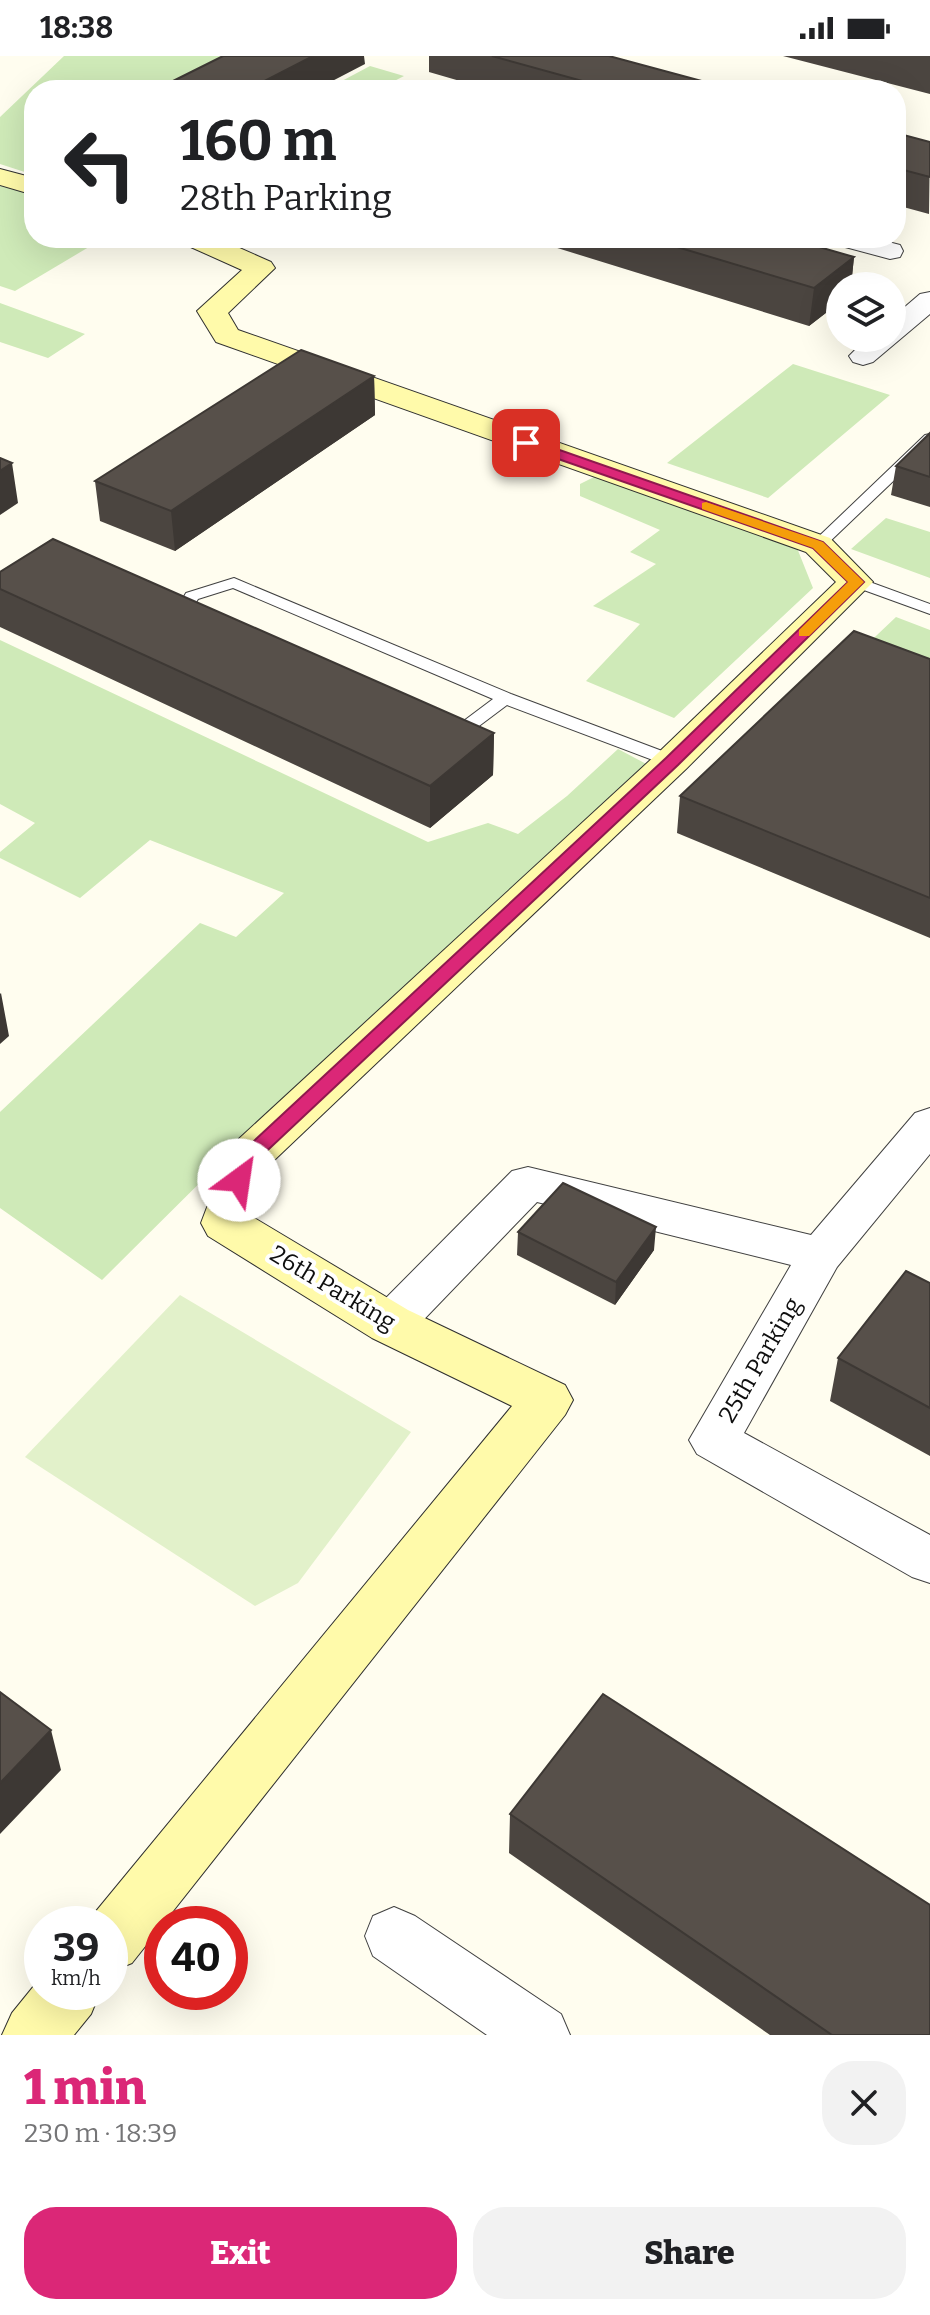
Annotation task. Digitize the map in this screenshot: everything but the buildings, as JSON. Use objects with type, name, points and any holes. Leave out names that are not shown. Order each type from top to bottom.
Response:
[{"type":"street","points":[[0,177],[24,184]]},
{"type":"street","points":[[216,248],[261,268],[212,311],[227,336],[818,545],[856,582]]},
{"type":"street","points":[[879,248],[890,251]]},
{"type":"street","points":[[906,320],[930,300]]},
{"type":"street","name":"26th Parking","points":[[128,1920],[547,1400],[390,1324],[225,1223],[246,1159],[672,761],[856,582]]},
{"type":"street","name":"25th Parking","points":[[930,1124],[821,1255],[714,1440],[930,1561]]},
{"type":"street","points":[[390,1324],[528,1183],[821,1255]]},
{"type":"street","points":[[394,1936],[540,2035]]},
{"type":"street","points":[[34,2035],[54,2010]]},
{"type":"lane","points":[[818,545],[930,438]]},
{"type":"lane","points":[[856,582],[930,609]]},
{"type":"lane","points":[[191,630],[176,624],[192,596],[234,583],[505,698],[672,761]]},
{"type":"lane","points":[[422,727],[465,728],[505,698]]},
{"type":"green space","points":[[64,56],[245,56],[212,80],[39,80]]},
{"type":"green space","points":[[370,66],[404,76],[396,80],[344,80]]},
{"type":"green space","points":[[24,94],[24,172],[0,164],[0,117]]},
{"type":"green space","points":[[0,184],[24,192],[24,248],[87,248],[15,291],[0,286]]},
{"type":"green space","points":[[0,303],[85,334],[48,358],[0,342]]},
{"type":"green space","points":[[793,364],[890,395],[768,498],[667,463]]},
{"type":"green space","points":[[594,477],[620,483],[797,548],[813,588],[674,718],[586,681],[640,624],[593,606],[656,564],[630,552],[660,530],[580,496],[580,484]]},
{"type":"green space","points":[[886,518],[930,532],[930,578],[851,549]]},
{"type":"green space","points":[[896,617],[930,630],[930,681],[858,653]]},
{"type":"green space","points":[[0,640],[428,842],[488,823],[518,834],[567,796],[618,749],[652,767],[267,1116],[102,1280],[0,1208],[0,1112],[200,923],[236,937],[284,893],[150,840],[80,898],[0,858],[0,852],[35,823],[0,804]]},
{"type":"green space","points":[[180,1295],[411,1432],[298,1583],[255,1606],[25,1457]]},
{"type":"slow traffic","points":[[706,506],[818,545],[856,582],[804,633]]},
{"type":"route","points":[[239,1180],[246,1159],[672,761],[856,582],[818,545],[526,443]]}]
